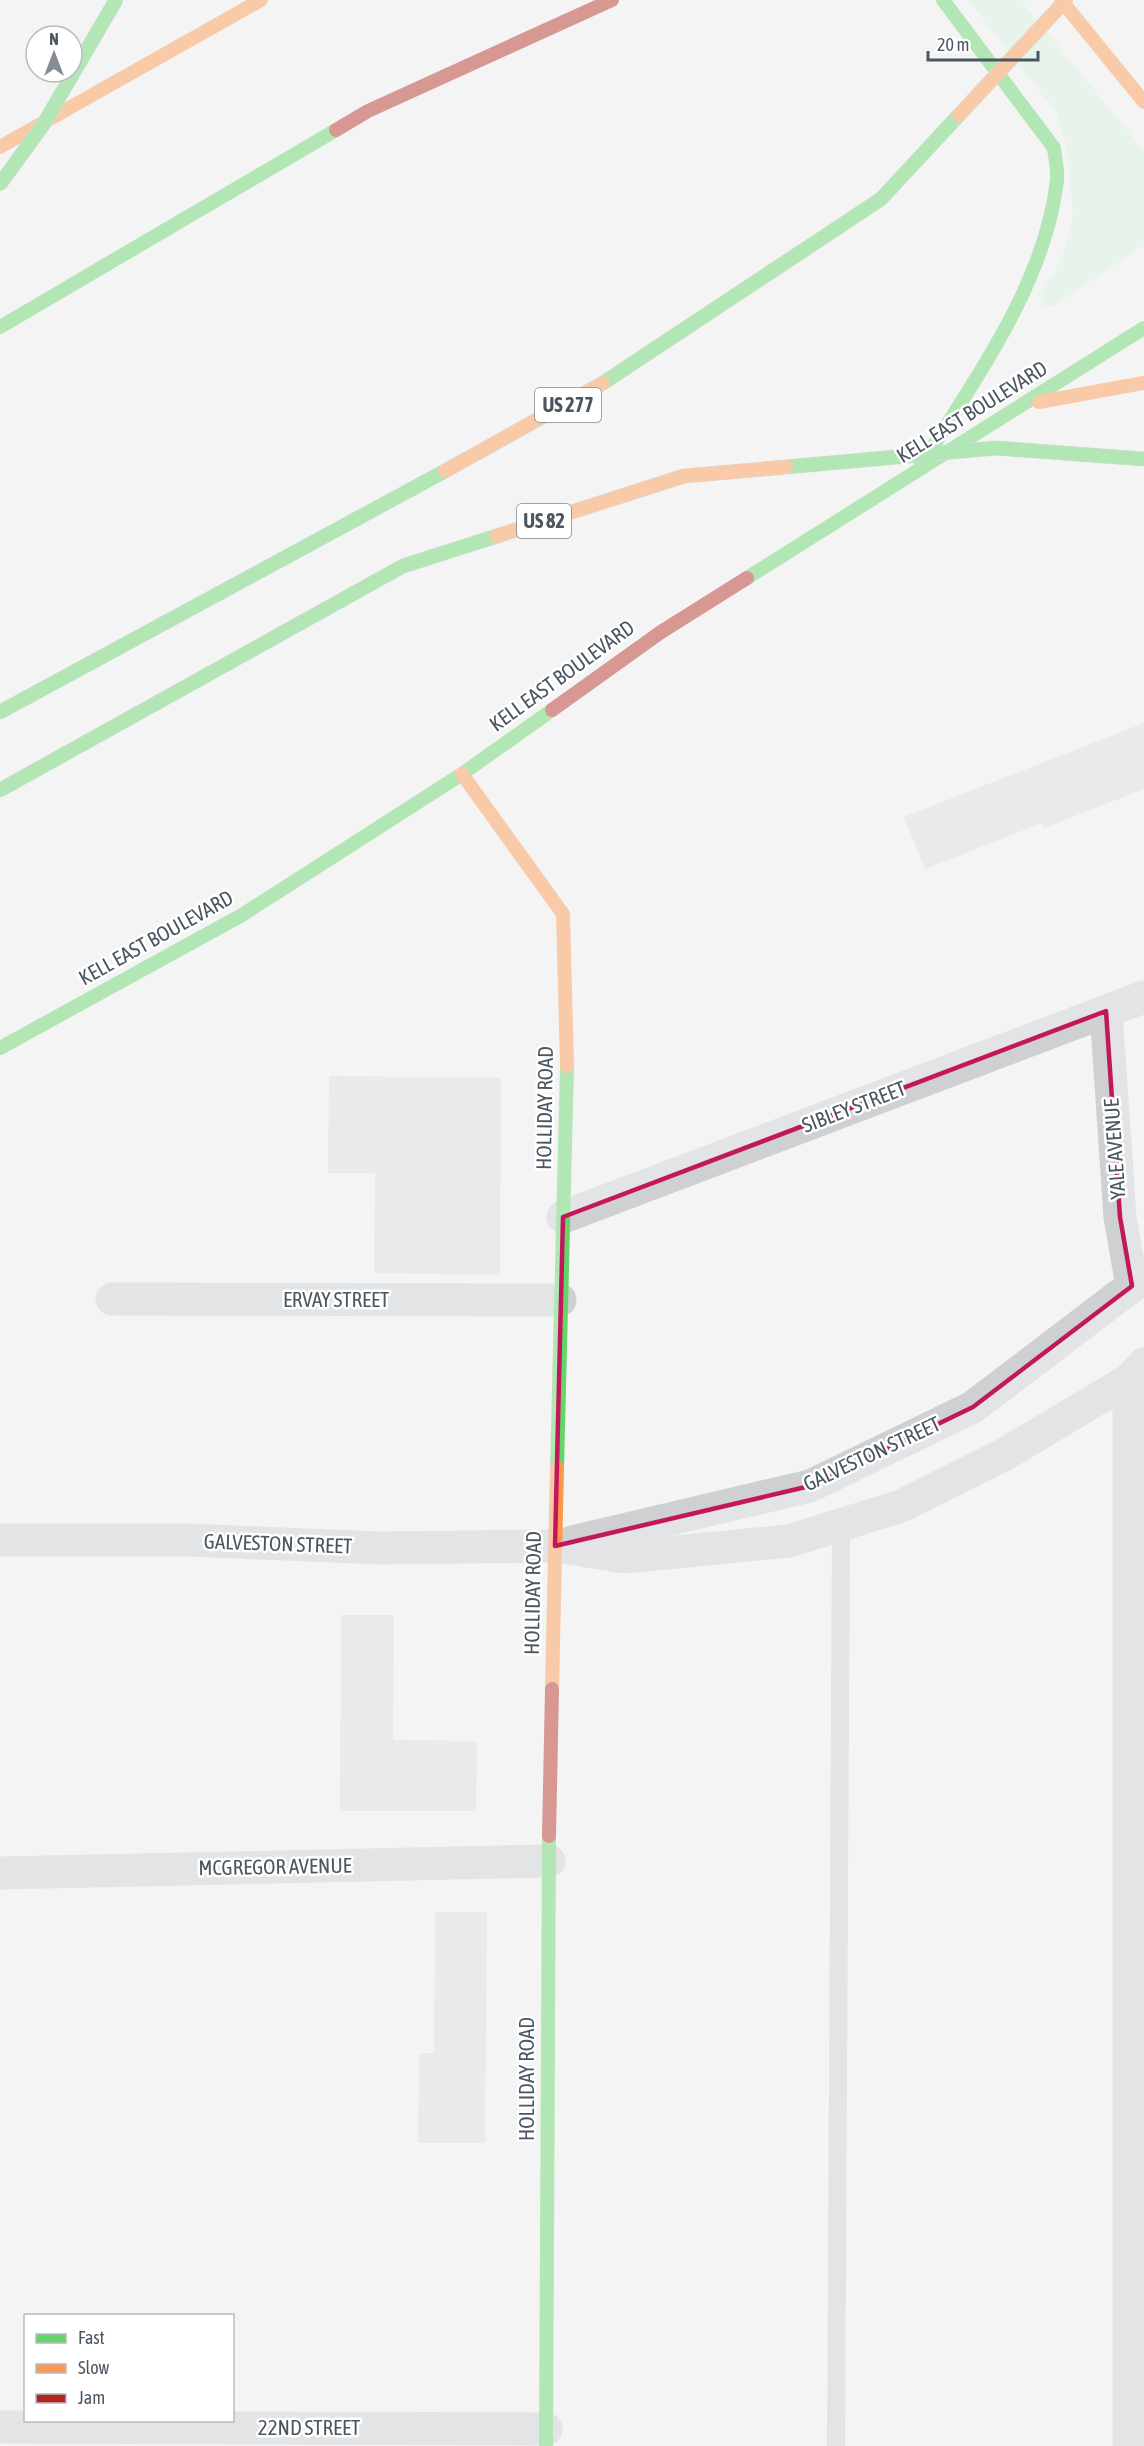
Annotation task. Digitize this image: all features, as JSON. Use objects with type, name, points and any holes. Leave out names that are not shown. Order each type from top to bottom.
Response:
[{"type":"main road","points":[[0,184],[43,125],[116,0]]},
{"type":"main road","points":[[0,147],[261,0]]},
{"type":"main road","points":[[0,327],[368,111],[612,0]]},
{"type":"main road","points":[[918,470],[1004,326],[1041,254],[1057,177],[1054,148],[943,0]]},
{"type":"main road","points":[[1061,0],[1144,102]]},
{"type":"main road","name":"US 277","points":[[0,712],[584,396],[881,199],[1066,0]]},
{"type":"main road","name":"KELL EAST BOULEVARD","points":[[0,1048],[242,915],[462,774],[661,632],[1144,328]]},
{"type":"main road","points":[[1020,406],[1144,383]]},
{"type":"main road","name":"US 82","points":[[0,790],[403,566],[684,476],[996,448],[1144,459]]},
{"type":"main road","name":"HOLLIDAY ROAD","points":[[462,774],[563,914],[568,1095],[560,1300],[549,1861],[546,2437]]},
{"type":"street","name":"SIBLEY STREET","points":[[563,1217],[1144,997]]},
{"type":"street","name":"YALE AVENUE","points":[[1106,1011],[1119,1217],[1138,1279]]},
{"type":"street","name":"GALVESTON STREET","points":[[555,1546],[810,1486],[973,1407],[1138,1279]]},
{"type":"street","name":"ERVAY STREET","points":[[112,1299],[560,1300]]},
{"type":"street","name":"GALVESTON STREET","points":[[0,1540],[189,1540],[380,1548],[555,1546],[625,1557],[789,1541],[901,1506],[995,1459],[1136,1372]]},
{"type":"street","points":[[1129,2446],[1136,1372]]},
{"type":"street","name":"MCGREGOR AVENUE","points":[[0,1873],[549,1861]]},
{"type":"street","name":"22ND STREET","points":[[0,2427],[546,2437]]},
{"type":"lane","points":[[836,2446],[841,1525]]},
{"type":"highlighted area","points":[[1106,1011],[1120,1217],[1132,1286],[973,1407],[810,1486],[555,1546],[563,1217]]},
{"type":"green space","points":[[968,0],[1021,0],[1144,151],[1144,245],[1054,306],[1044,307],[1039,295],[1055,272],[1068,241],[1073,212],[1066,144],[1056,112]]},
{"type":"building","points":[[1144,723],[1144,789],[1044,828],[1042,823],[925,869],[904,817]]},
{"type":"building","points":[[329,1076],[501,1078],[500,1275],[374,1273],[375,1173],[328,1173]]},
{"type":"building","points":[[341,1615],[394,1615],[393,1740],[477,1741],[476,1811],[340,1811]]},
{"type":"building","points":[[435,1912],[487,1912],[485,2143],[418,2143],[419,2053],[434,2053]]},
{"type":"traffic: fast","points":[[0,184],[43,125],[116,0]]},
{"type":"traffic: fast","points":[[921,466],[985,365],[1023,293],[1050,219],[1057,180],[1054,148],[943,0]]},
{"type":"traffic: fast","points":[[603,383],[881,199],[959,115]]},
{"type":"traffic: fast","points":[[0,327],[336,130]]},
{"type":"traffic: fast","points":[[747,578],[1144,328]]},
{"type":"traffic: fast","points":[[786,467],[996,448],[1144,459]]},
{"type":"traffic: fast","points":[[0,712],[445,471]]},
{"type":"traffic: fast","points":[[0,790],[403,566],[497,536]]},
{"type":"traffic: fast","points":[[0,1048],[242,915],[462,774],[552,710]]},
{"type":"traffic: fast","points":[[557,1468],[567,1066]]},
{"type":"traffic: fast","points":[[546,2446],[549,1836]]},
{"type":"traffic: slow","points":[[0,147],[261,0]]},
{"type":"traffic: slow","points":[[1061,0],[1144,102]]},
{"type":"traffic: slow","points":[[959,115],[1066,0]]},
{"type":"traffic: slow","points":[[445,471],[603,383]]},
{"type":"traffic: slow","points":[[1039,402],[1144,383]]},
{"type":"traffic: slow","points":[[497,536],[684,476],[786,467]]},
{"type":"traffic: slow","points":[[462,774],[563,914],[567,1066]]},
{"type":"traffic: slow","points":[[552,1689],[557,1468]]},
{"type":"traffic: jam","points":[[336,130],[368,111],[612,0]]},
{"type":"traffic: jam","points":[[552,710],[661,632],[747,578]]},
{"type":"traffic: jam","points":[[549,1836],[552,1689]]}]
